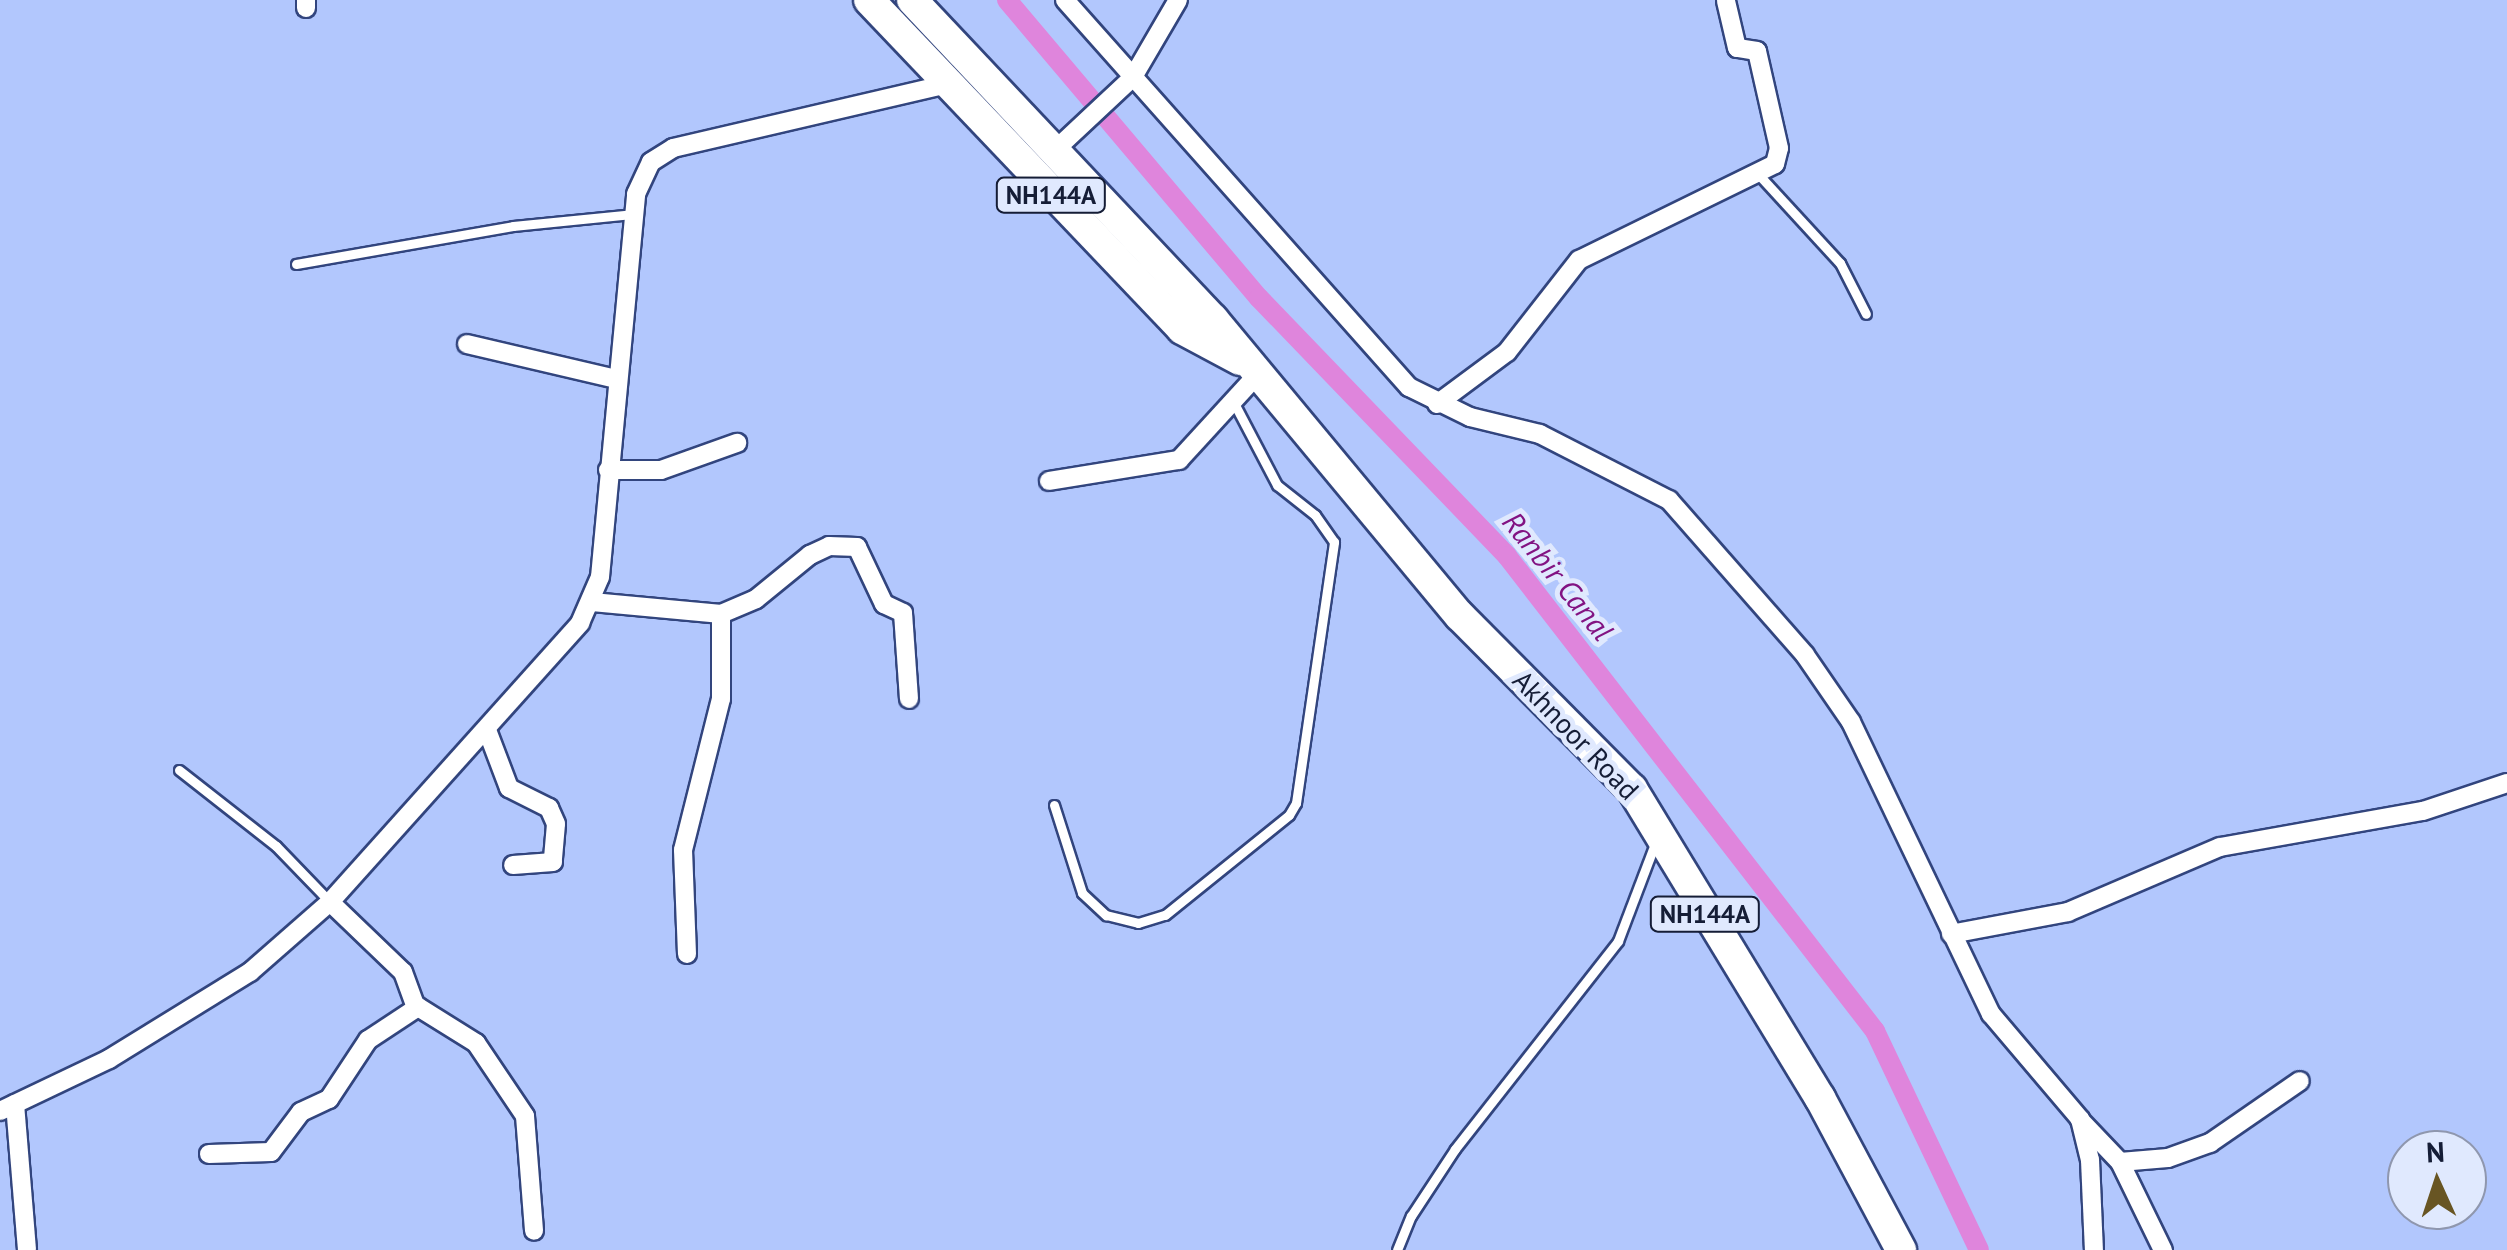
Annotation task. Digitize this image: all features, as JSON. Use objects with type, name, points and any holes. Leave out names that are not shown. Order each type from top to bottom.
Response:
[{"type":"highway","name":"Akhnoor Road","points":[[870,0],[1182,328],[1254,371]]},
{"type":"highway","name":"Akhnoor Road","points":[[912,0],[1254,371],[1377,522],[1460,616],[1608,760],[1659,834],[1820,1098],[1901,1250]]},
{"type":"street","points":[[1065,0],[1410,387],[1438,404],[1540,434],[1669,500],[1805,655],[1851,722],[1991,1014],[2120,1162],[2163,1250]]},
{"type":"street","points":[[1054,152],[1110,102],[1132,76],[1178,0]]},
{"type":"street","points":[[1438,404],[1507,352],[1579,260],[1758,176],[1775,164],[1778,148],[1756,51],[1737,48],[1726,1]]},
{"type":"street","points":[[26,1250],[7,1107],[207,1004],[330,902],[487,730],[592,602],[634,214],[644,171],[673,148],[947,84]]},
{"type":"street","points":[[466,344],[616,379]]},
{"type":"street","points":[[1049,481],[1179,460],[1234,403],[1254,371]]},
{"type":"street","points":[[608,470],[661,470],[738,443]]},
{"type":"street","points":[[592,602],[721,614],[756,599],[810,555],[829,546],[856,547],[884,604],[903,613],[909,699]]},
{"type":"street","points":[[687,954],[683,850],[721,699],[721,614]]},
{"type":"street","points":[[487,730],[508,788],[548,808],[556,824],[553,862],[513,866]]},
{"type":"street","points":[[1950,934],[2068,912],[2220,847],[2423,811],[2507,783]]},
{"type":"street","points":[[330,902],[403,972],[418,1007],[476,1043],[525,1116],[534,1231]]},
{"type":"street","points":[[209,1154],[270,1152],[301,1112],[329,1099],[368,1040],[418,1007]]},
{"type":"street","points":[[2120,1162],[2168,1158],[2210,1143],[2300,1081]]},
{"type":"street","points":[[2080,1119],[2090,1160],[2094,1250]]},
{"type":"lane","points":[[1758,176],[1840,263],[1866,314]]},
{"type":"lane","points":[[296,264],[513,226],[634,214]]},
{"type":"lane","points":[[1054,805],[1082,893],[1106,915],[1138,923],[1165,915],[1290,815],[1296,802],[1334,542],[1315,515],[1276,486],[1234,403]]},
{"type":"lane","points":[[178,770],[276,846],[330,902]]},
{"type":"lane","points":[[1397,1250],[1411,1216],[1455,1149],[1618,941],[1659,834]]},
{"type":"waterway","name":"Ranbir Canal","points":[[1007,0],[1259,298],[1507,556],[1875,1031],[1979,1250]]}]
